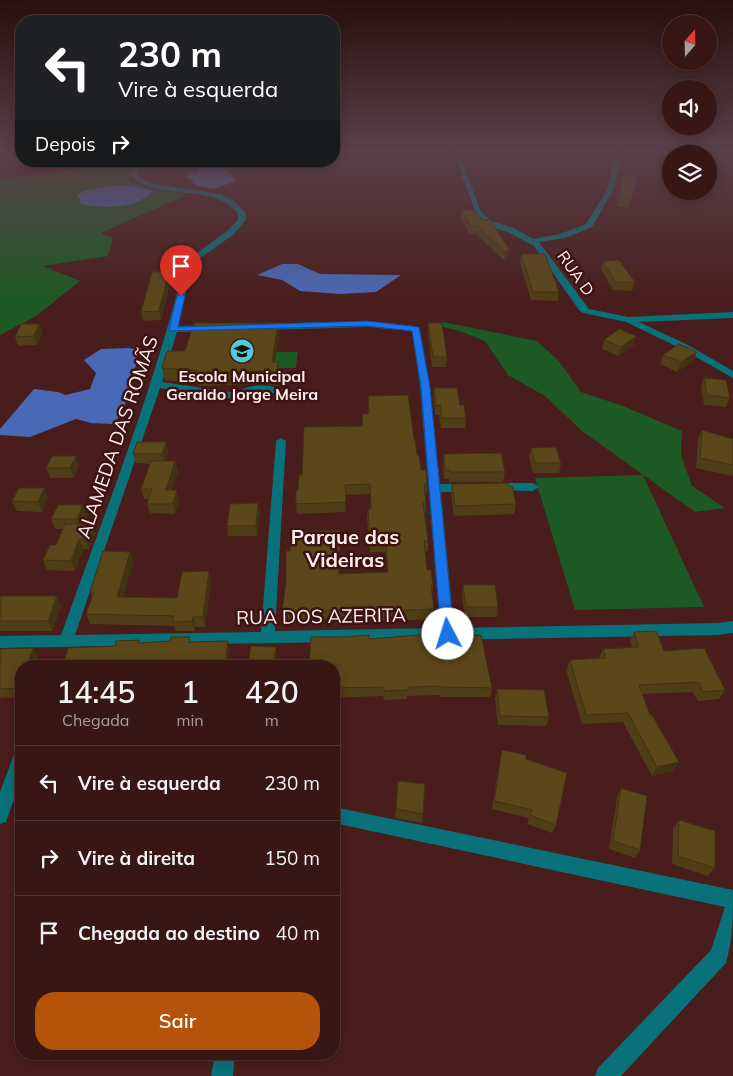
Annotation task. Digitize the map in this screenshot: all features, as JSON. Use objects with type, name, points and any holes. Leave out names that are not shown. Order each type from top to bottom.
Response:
[{"type":"street","name":"ALAMEDA DAS ROMÃS","points":[[66,641],[156,384],[173,329],[189,262],[230,233],[242,220],[242,213],[231,201]]},
{"type":"street","points":[[474,201],[477,210],[488,223],[510,230],[533,241],[562,236],[589,225],[603,201]]},
{"type":"street","name":"RUA D","points":[[533,241],[582,308],[592,314],[628,320]]},
{"type":"street","points":[[628,320],[733,315]]},
{"type":"street","points":[[628,320],[693,351],[733,375]]},
{"type":"street","points":[[251,327],[367,324],[416,329],[424,380],[436,488],[448,634]]},
{"type":"street","points":[[173,329],[222,328]]},
{"type":"street","points":[[156,384],[249,398],[247,390],[277,390]]},
{"type":"street","points":[[268,636],[281,441]]},
{"type":"street","points":[[436,488],[533,487]]},
{"type":"street","name":"RUA DOS AZERITA","points":[[0,642],[708,630],[733,627]]},
{"type":"street","points":[[0,816],[15,774]]},
{"type":"street","points":[[340,816],[733,899]]},
{"type":"street","points":[[606,1076],[720,956],[733,910]]},
{"type":"street","points":[[222,1076],[224,1060]]},
{"type":"green space","points":[[0,201],[172,201],[101,233],[113,238],[108,256],[43,266],[80,281],[36,316],[0,335]]},
{"type":"green space","points":[[443,322],[537,341],[558,360],[581,392],[623,406],[682,431],[681,455],[692,486],[725,508],[695,512],[582,431],[545,396],[508,375],[485,341],[436,325]]},
{"type":"green space","points":[[251,352],[298,352],[296,368],[247,368]]},
{"type":"green space","points":[[643,475],[704,607],[575,610],[535,478]]},
{"type":"water","points":[[79,201],[138,201],[116,206],[85,205],[79,203]]},
{"type":"water","points":[[282,264],[298,264],[320,274],[401,275],[376,292],[340,294],[300,291],[282,280],[257,275]]},
{"type":"water","points":[[128,348],[140,350],[123,413],[112,424],[91,423],[76,419],[30,437],[0,435],[0,429],[34,389],[66,395],[90,389],[96,373],[84,360],[101,349]]},
{"type":"building","points":[[462,210],[475,210],[481,219],[490,220],[509,249],[505,252],[477,225],[471,226]]},
{"type":"building","points":[[521,254],[545,254],[559,292],[533,292]]},
{"type":"building","points":[[619,260],[635,282],[615,282],[603,261]]},
{"type":"building","points":[[169,271],[159,311],[141,312],[152,272]]},
{"type":"building","name":"Escola Municipal Geraldo Jorge Meira","points":[[194,323],[278,323],[272,362],[278,362],[277,373],[261,371],[196,373],[197,370],[162,368],[167,351],[185,351]]},
{"type":"building","points":[[428,323],[442,323],[447,357],[433,357]]},
{"type":"building","points":[[21,324],[39,324],[34,336],[15,337]]},
{"type":"building","points":[[619,329],[636,336],[621,347],[604,340]]},
{"type":"building","points":[[679,344],[697,352],[681,362],[663,355]]},
{"type":"building","points":[[704,378],[726,380],[730,398],[707,395]]},
{"type":"building","points":[[434,388],[457,388],[460,405],[464,405],[466,418],[442,418],[440,405],[436,406]]},
{"type":"building","points":[[408,395],[417,455],[419,455],[421,470],[426,470],[427,484],[424,484],[426,503],[423,503],[428,541],[424,541],[427,570],[431,570],[434,609],[360,612],[360,610],[312,610],[312,612],[282,612],[286,583],[286,551],[290,551],[291,532],[340,530],[340,542],[336,542],[339,574],[388,572],[386,542],[370,542],[368,509],[371,509],[370,484],[345,485],[346,502],[296,504],[299,475],[302,475],[304,427],[363,426],[362,414],[369,414],[368,396]]},
{"type":"building","points":[[702,430],[733,439],[733,465],[700,458]]},
{"type":"building","points":[[137,442],[166,442],[162,454],[133,454]]},
{"type":"building","points":[[556,447],[561,463],[535,463],[531,448]]},
{"type":"building","points":[[501,453],[505,472],[450,472],[450,470],[445,470],[444,454]]},
{"type":"building","points":[[52,456],[76,456],[70,468],[46,468]]},
{"type":"building","points":[[151,461],[175,461],[166,490],[177,490],[173,504],[147,504],[152,489],[141,489]]},
{"type":"building","points":[[507,483],[508,486],[512,486],[516,504],[455,506],[452,484]]},
{"type":"building","points":[[19,488],[44,488],[38,502],[12,501]]},
{"type":"building","points":[[258,503],[256,526],[227,526],[230,504]]},
{"type":"building","points":[[58,505],[83,505],[77,519],[51,519]]},
{"type":"building","points":[[65,524],[91,524],[85,539],[79,539],[71,561],[43,560],[50,545],[56,545]]},
{"type":"building","points":[[103,551],[130,552],[117,597],[177,598],[182,572],[209,571],[203,617],[193,617],[192,621],[173,622],[174,616],[86,614],[94,592],[90,592]]},
{"type":"building","points":[[463,585],[495,585],[498,607],[466,607]]},
{"type":"building","points":[[0,596],[57,596],[48,621],[0,621]]},
{"type":"building","points":[[656,631],[664,651],[704,648],[725,690],[703,692],[698,682],[639,685],[650,715],[652,715],[679,762],[657,767],[628,713],[586,715],[570,660],[606,658],[603,649],[639,647],[634,632]]},
{"type":"building","points":[[431,634],[431,636],[481,635],[492,688],[441,686],[408,687],[408,690],[384,691],[384,687],[340,688],[340,660],[309,660],[311,637],[369,635],[369,639]]},
{"type":"building","points":[[171,637],[190,637],[189,642],[228,641],[226,660],[65,660],[68,648],[115,646],[116,641],[139,640],[138,643],[170,641]]},
{"type":"building","points":[[251,646],[276,647],[274,660],[249,660]]},
{"type":"building","points":[[33,648],[29,660],[15,660],[15,688],[0,689],[0,649]]},
{"type":"building","points":[[497,689],[544,690],[549,717],[500,716]]},
{"type":"building","points":[[502,750],[526,755],[526,759],[567,773],[556,825],[530,815],[532,810],[494,801]]},
{"type":"building","points":[[398,781],[425,784],[423,814],[396,809]]},
{"type":"building","points":[[621,788],[647,796],[640,850],[613,841]]},
{"type":"building","points":[[679,820],[715,831],[715,868],[678,856]]},
{"type":"place","name":"Escola Municipal Geraldo Jorge Meira","points":[[242,351]]},
{"type":"district","name":"Parque das Videiras","points":[[345,548]]},
{"type":"route","points":[[181,296],[173,329],[367,324],[416,329],[425,387],[436,488],[448,634]]}]
